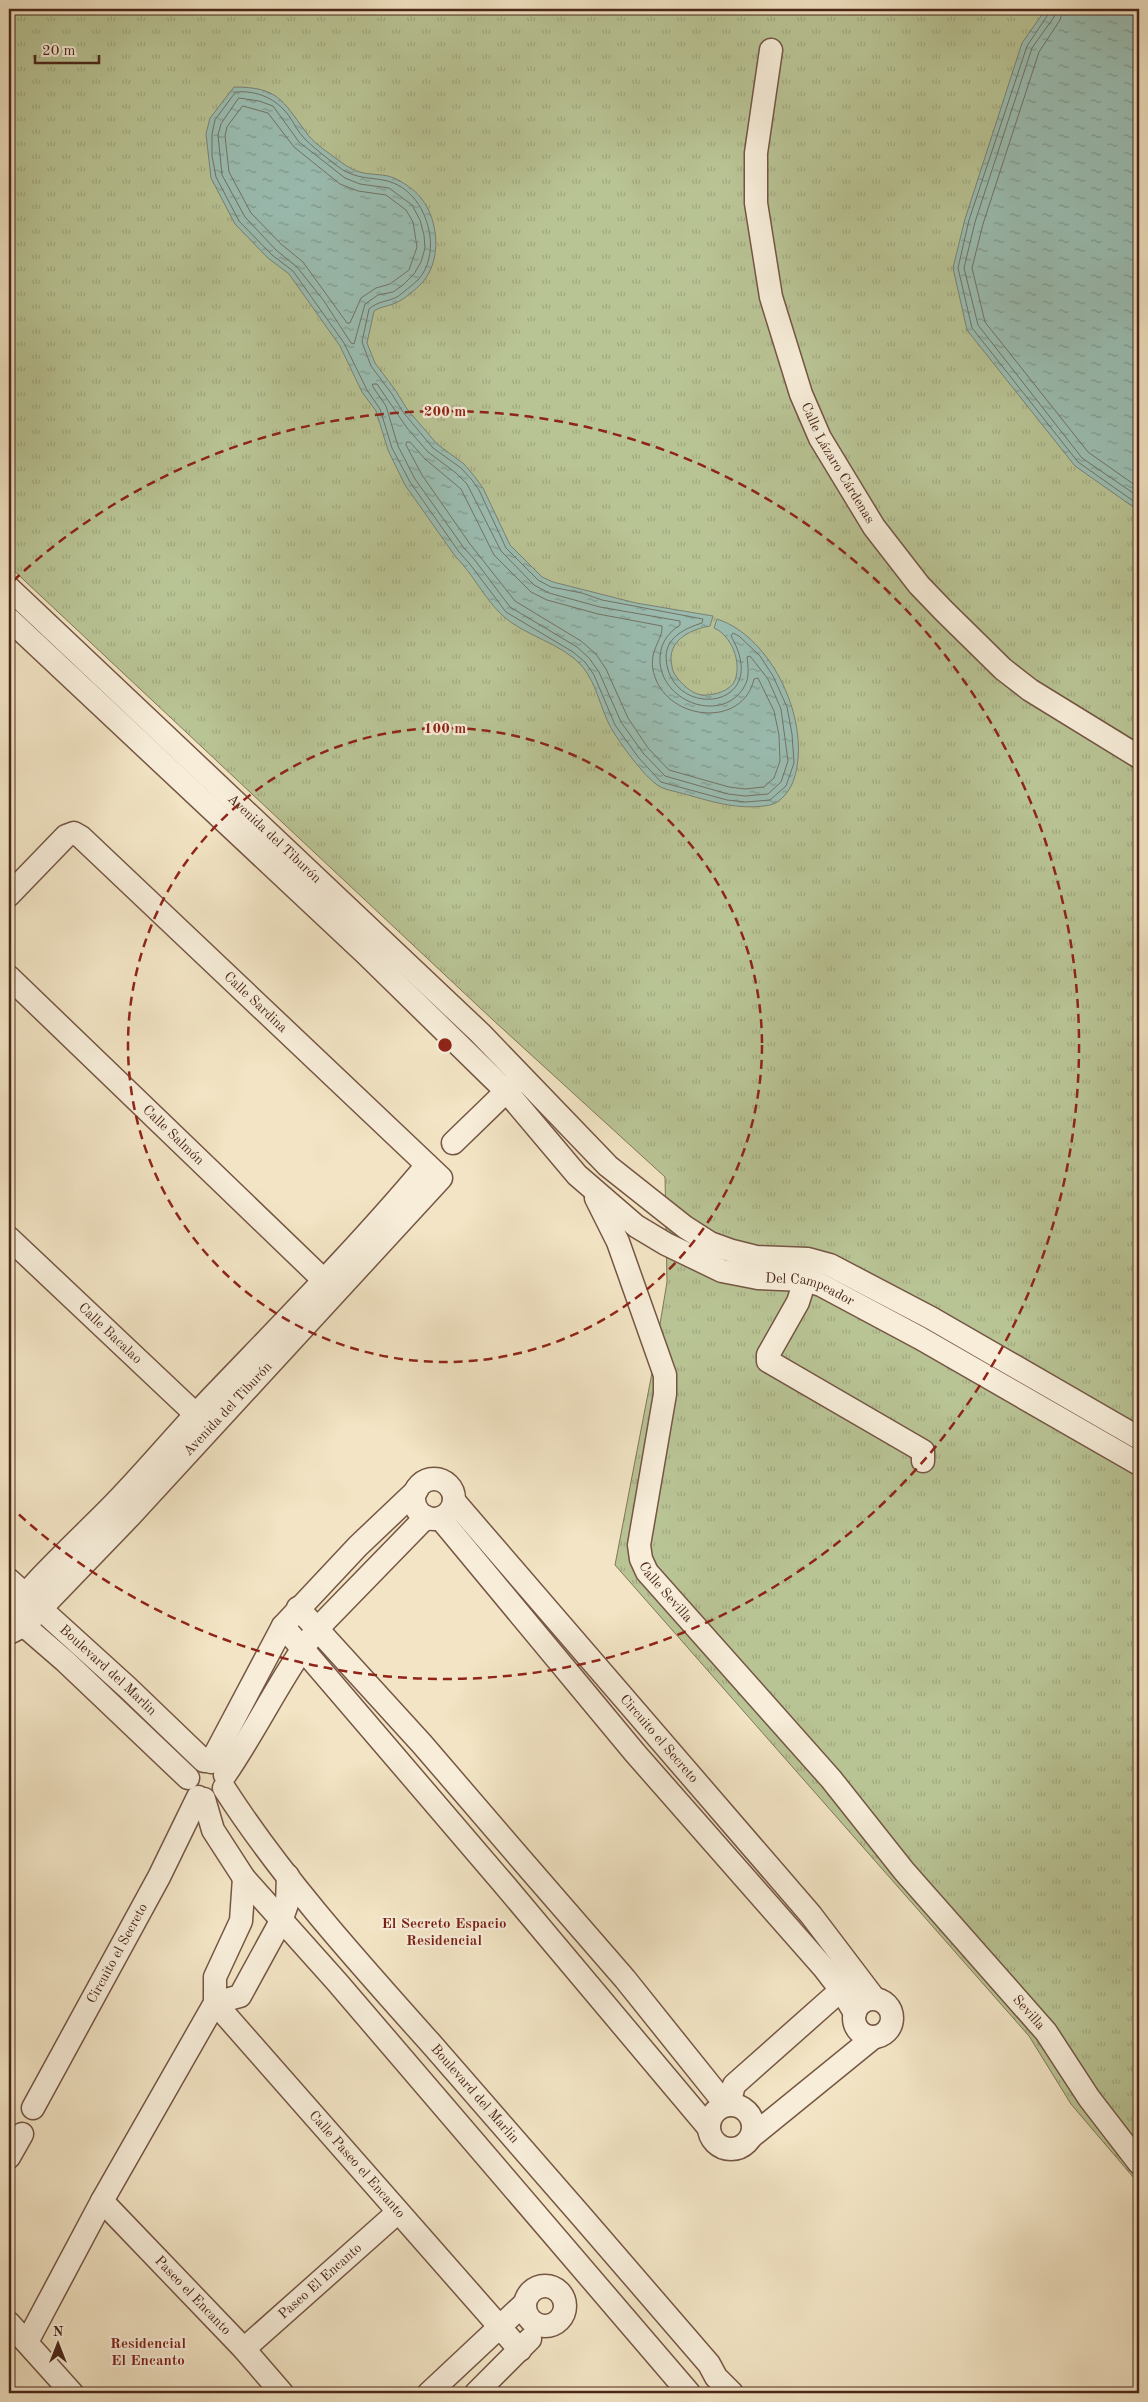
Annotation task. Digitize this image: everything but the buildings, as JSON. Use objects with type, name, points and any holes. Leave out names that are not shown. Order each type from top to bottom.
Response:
[{"type":"street","name":"Calle Lázaro Cárdenas","points":[[771,50],[756,153],[756,203],[771,297],[801,394],[820,438],[874,527],[919,585],[944,611],[1002,669],[1016,680],[1139,757]]},
{"type":"street","name":"Avenida del Tiburón","points":[[9,588],[24,624],[264,845],[366,954],[514,1084]]},
{"type":"street","name":"Calle Sardina","points":[[9,895],[66,836],[74,834],[81,837],[434,1172]]},
{"type":"street","name":"Calle Salmón","points":[[9,977],[330,1287]]},
{"type":"street","points":[[453,1143],[514,1084]]},
{"type":"street","name":"Del Campeador","points":[[514,1084],[647,1199],[685,1227],[710,1242],[732,1251],[756,1257],[808,1259],[830,1265],[893,1297],[1139,1438]]},
{"type":"street","name":"Del Campeador","points":[[514,1084],[577,1175],[636,1226],[674,1248],[722,1271],[758,1278],[805,1280],[821,1285],[862,1306],[1139,1464]]},
{"type":"street","points":[[591,1188],[593,1179],[608,1166]]},
{"type":"street","name":"Avenida del Tiburón","points":[[17,1611],[123,1509],[203,1421],[330,1287],[434,1172]]},
{"type":"street","name":"Calle Sevilla","points":[[591,1188],[618,1242],[665,1376],[665,1394],[639,1545],[641,1559],[647,1572],[831,1779],[904,1871]]},
{"type":"street","points":[[618,1242],[636,1226],[647,1199]]},
{"type":"street","name":"Calle Bacalao","points":[[9,1238],[203,1421]]},
{"type":"street","points":[[805,1280],[798,1302],[768,1355],[768,1361],[923,1451],[923,1462]]},
{"type":"street","points":[[975,1370],[986,1350]]},
{"type":"street","points":[[197,1791],[212,1799],[219,1795],[216,1771],[283,1626],[358,1546],[428,1480],[444,1482],[450,1486],[440,1512],[318,1628],[303,1647],[260,1721],[216,1771]]},
{"type":"street","points":[[417,1490],[416,1505],[440,1512]]},
{"type":"street","name":"Circuito el Secreto","points":[[440,1512],[655,1736],[805,1908],[874,1998]]},
{"type":"street","name":"Circuito el Secreto","points":[[440,1512],[635,1753],[841,1990],[855,2013]]},
{"type":"street","points":[[298,1608],[318,1628],[625,1979],[728,2105]]},
{"type":"street","name":"Boulevard del Marlin","points":[[17,1611],[128,1688],[216,1771],[254,1833],[331,1930],[710,2364],[715,2385],[732,2393]]},
{"type":"street","name":"Boulevard del Marlin","points":[[17,1611],[197,1791],[213,1830],[244,1878],[337,1982],[578,2267],[688,2393]]},
{"type":"street","points":[[283,1626],[303,1647],[708,2127]]},
{"type":"street","points":[[114,1707],[128,1688]]},
{"type":"street","points":[[635,1753],[655,1736]]},
{"type":"street","name":"Circuito el Secreto","points":[[33,2108],[159,1877],[197,1791],[197,1764],[216,1771]]},
{"type":"street","points":[[503,1883],[526,1865]]},
{"type":"street","name":"Sevilla","points":[[904,1871],[1046,2032],[1089,2098],[1139,2163]]},
{"type":"street","points":[[215,2003],[240,1996],[281,1921],[287,1904],[288,1876]]},
{"type":"street","points":[[28,2342],[102,2201],[215,2003],[215,1977],[241,1921],[244,1878]]},
{"type":"street","points":[[728,2105],[734,2085],[841,1990],[860,1980]]},
{"type":"street","points":[[751,2137],[754,2127],[752,2118],[746,2110],[738,2106],[728,2105],[717,2110],[710,2117],[708,2127],[710,2137],[726,2149],[736,2149],[745,2144],[751,2137],[874,2037],[882,2035],[888,2030],[892,2022],[892,2013],[882,2000],[874,1998],[865,2000],[858,2006],[855,2013],[855,2022],[858,2030],[865,2035],[874,2037]]},
{"type":"street","name":"Calle Paseo el Encanto","points":[[215,2003],[520,2350]]},
{"type":"street","points":[[9,2157],[22,2134]]},
{"type":"street","name":"Paseo el Encanto","points":[[102,2201],[244,2349],[282,2393]]},
{"type":"street","name":"Paseo El Encanto","points":[[244,2349],[398,2212]]},
{"type":"street","points":[[578,2267],[608,2245]]},
{"type":"street","points":[[476,2393],[542,2326],[558,2321],[563,2315],[564,2300],[560,2293],[554,2288],[538,2286],[526,2296],[524,2304],[529,2318],[542,2326]]},
{"type":"street","points":[[428,2393],[524,2304]]},
{"type":"street","points":[[9,2323],[72,2393]]},
{"type":"green space","points":[[9,9],[1139,9],[1139,2184],[1071,2104],[1029,2036],[615,1565],[651,1378],[667,1282],[665,1177],[493,1020],[9,566]]},
{"type":"water","points":[[1046,9],[1139,9],[1139,511],[1075,466],[967,330],[953,268],[965,219],[1022,43]]},
{"type":"water","points":[[234,87],[270,93],[291,111],[312,139],[345,165],[360,172],[394,178],[409,186],[421,198],[432,217],[436,241],[433,264],[422,283],[411,293],[398,302],[374,311],[367,343],[375,363],[407,409],[437,444],[464,464],[475,477],[483,488],[510,545],[542,577],[553,582],[636,603],[713,616],[710,626],[683,636],[674,646],[671,660],[672,668],[680,681],[690,690],[702,695],[716,694],[726,690],[735,680],[737,665],[734,650],[725,637],[714,628],[717,619],[737,629],[755,644],[771,663],[783,685],[792,709],[797,733],[798,757],[794,779],[791,787],[782,799],[774,804],[758,807],[735,806],[667,789],[653,782],[615,734],[607,720],[595,688],[582,666],[564,651],[521,629],[502,615],[455,556],[405,485],[388,450],[376,411],[362,392],[340,346],[289,274],[268,258],[235,224],[211,178],[206,134],[210,118]]},
{"type":"district","name":"El Secreto Espacio Residencial","points":[[444,1932]]},
{"type":"district","name":"Residencial El Encanto","points":[[148,2352]]}]
